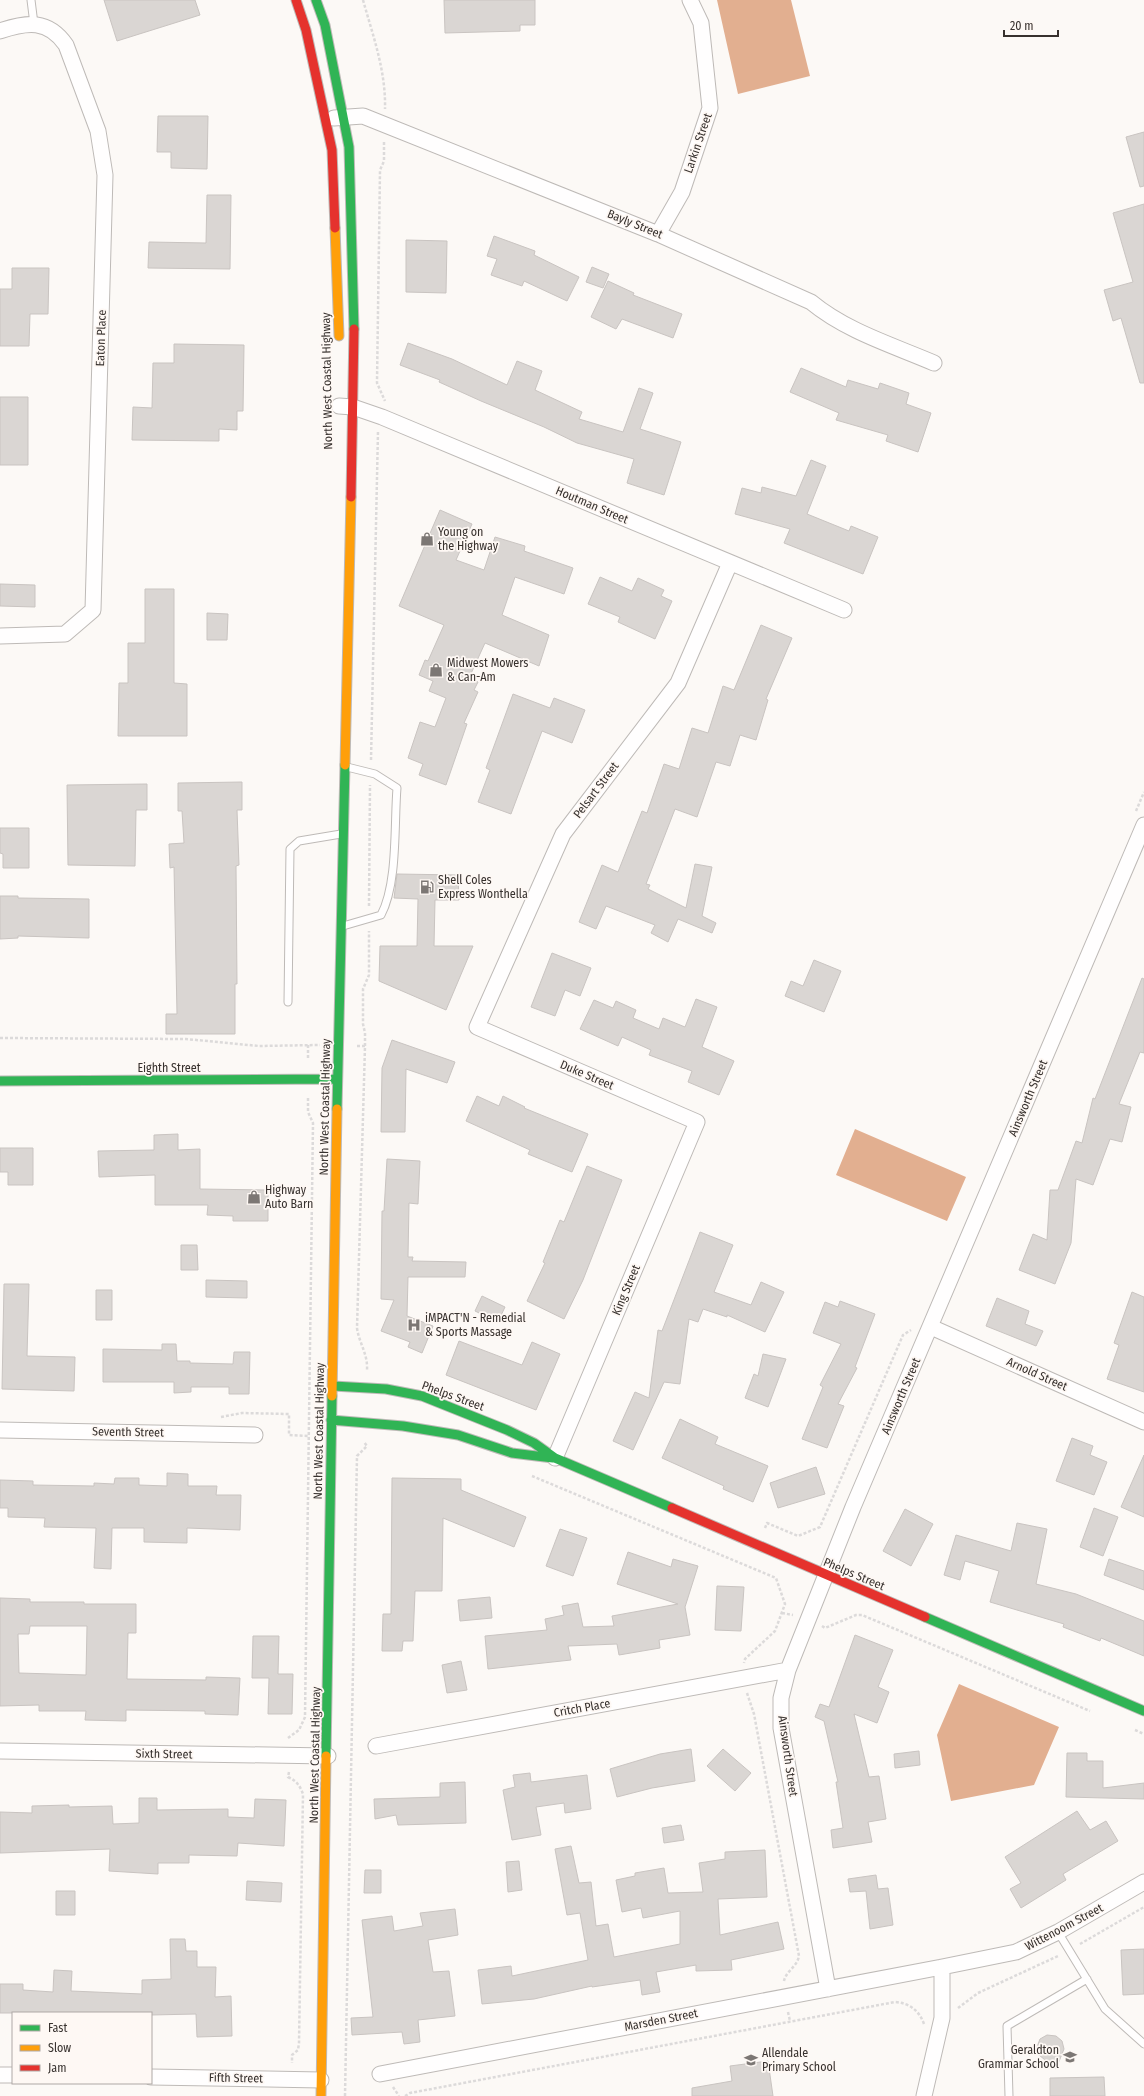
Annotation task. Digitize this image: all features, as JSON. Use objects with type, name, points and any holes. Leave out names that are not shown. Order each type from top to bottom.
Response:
[{"type":"main road","name":"North West Coastal Highway","points":[[296,0],[306,30],[332,150],[339,344]]},
{"type":"main road","name":"North West Coastal Highway","points":[[316,0],[325,24],[349,147],[354,355],[343,406],[345,767],[337,1079],[333,1386],[331,1420],[328,1756],[321,2096]]},
{"type":"main road","name":"North West Coastal Highway","points":[[341,524],[345,767]]},
{"type":"main road","name":"Eighth Street","points":[[0,1081],[337,1079]]},
{"type":"main road","name":"Phelps Street","points":[[333,1386],[386,1389],[422,1396],[507,1430],[534,1443],[555,1458],[1144,1710]]},
{"type":"main road","name":"Phelps Street","points":[[331,1420],[403,1426],[458,1435],[512,1453],[555,1458]]},
{"type":"street","name":"Larkin Street","points":[[658,234],[682,192],[710,108],[701,23],[690,0]]},
{"type":"street","name":"Eaton Place","points":[[0,31],[19,24],[34,24],[48,28],[59,35],[66,45],[98,131],[105,175],[94,610],[65,634],[0,636]]},
{"type":"street","name":"Bayly Street","points":[[325,119],[344,116],[363,116],[658,234],[811,302],[829,317],[934,363]]},
{"type":"street","name":"Houtman Street","points":[[343,406],[382,417],[844,610]]},
{"type":"street","name":"Pelsart Street","points":[[477,1027],[563,834],[678,682],[730,563]]},
{"type":"street","name":"Ainsworth Street","points":[[828,1989],[781,1728],[781,1698],[788,1670],[853,1508],[1144,825]]},
{"type":"street","name":"Duke Street","points":[[477,1027],[697,1122]]},
{"type":"street","name":"King Street","points":[[555,1458],[697,1122]]},
{"type":"street","name":"Arnold Street","points":[[931,1327],[1144,1422]]},
{"type":"street","name":"Seventh Street","points":[[0,1430],[255,1435]]},
{"type":"street","name":"Critch Place","points":[[376,1746],[788,1670]]},
{"type":"street","name":"Sixth Street","points":[[0,1751],[328,1756]]},
{"type":"street","name":"Wittenoom Street","points":[[942,1967],[1016,1952],[1058,1932],[1144,1882]]},
{"type":"street","name":"Marsden Street","points":[[380,2074],[942,1967]]},
{"type":"street","points":[[924,2096],[942,2018],[942,1967]]},
{"type":"street","points":[[0,2075],[12,2075]]},
{"type":"street","name":"Fifth Street","points":[[152,2077],[321,2080]]},
{"type":"lane","points":[[32,0],[34,24]]},
{"type":"lane","points":[[341,926],[381,915],[387,903],[393,855],[397,788],[375,774],[345,767]]},
{"type":"lane","points":[[288,1002],[290,849],[299,841],[344,834]]},
{"type":"lane","points":[[1058,1932],[1105,2009],[1144,2044]]},
{"type":"lane","points":[[1009,2096],[1008,2026],[1087,1979]]},
{"type":"path","points":[[363,0],[383,74],[385,86],[385,109]]},
{"type":"path","points":[[384,143],[384,161],[380,170],[377,383],[385,398],[385,404]]},
{"type":"path","points":[[371,765],[377,434]]},
{"type":"path","points":[[369,908],[370,796]]},
{"type":"path","points":[[367,1365],[367,1357],[358,1337],[357,1328],[366,1033],[363,1024],[363,989],[369,975],[369,937]]},
{"type":"path","points":[[0,1038],[186,1039],[259,1046],[308,1045]]},
{"type":"path","points":[[360,1046],[365,1046]]},
{"type":"path","points":[[290,1737],[299,1730],[305,1717],[313,1123],[308,1112]]},
{"type":"path","points":[[361,1438],[367,1446]]},
{"type":"path","points":[[345,2096],[357,1456],[371,1443]]},
{"type":"path","points":[[530,1475],[776,1578],[785,1604],[782,1613],[775,1631],[745,1659],[744,1665]]},
{"type":"path","points":[[782,1613],[795,1615]]},
{"type":"path","points":[[822,1626],[825,1628],[862,1614],[1094,1712]]},
{"type":"path","points":[[748,1699],[754,1714],[800,1956],[798,1962],[787,1974],[784,1985]]},
{"type":"path","points":[[1130,1728],[1144,1734]]},
{"type":"path","points":[[288,1777],[294,1779],[300,1786],[303,1794],[299,2043],[298,2050],[292,2055]]},
{"type":"path","points":[[955,2010],[978,1993],[1069,1950],[1144,1907]]},
{"type":"path","points":[[405,2096],[895,2002],[911,2006],[918,2013],[924,2028]]},
{"type":"path","points":[[788,2012],[790,2021]]},
{"type":"path","points":[[918,2013],[925,2013]]},
{"type":"shaded area","points":[[717,0],[791,0],[810,76],[738,94]]},
{"type":"shaded area","points":[[855,1129],[966,1177],[947,1221],[836,1175]]},
{"type":"shaded area","points":[[959,1684],[1059,1727],[1034,1785],[951,1801],[937,1735]]},
{"type":"building","points":[[104,0],[195,0],[200,15],[117,41]]},
{"type":"building","points":[[444,0],[535,0],[535,25],[520,25],[520,31],[445,33]]},
{"type":"building","points":[[158,116],[208,116],[207,169],[171,168],[171,152],[157,152]]},
{"type":"building","points":[[1144,132],[1144,186],[1140,187],[1126,137]]},
{"type":"building","points":[[207,195],[231,195],[230,269],[148,268],[149,242],[206,243]]},
{"type":"building","points":[[1144,204],[1144,383],[1140,383],[1121,318],[1113,321],[1104,290],[1133,282],[1113,213]]},
{"type":"building","points":[[494,236],[535,251],[534,255],[579,277],[567,301],[524,281],[522,286],[491,275],[497,259],[487,256]]},
{"type":"building","points":[[406,240],[447,241],[446,293],[406,292]]},
{"type":"building","points":[[592,267],[609,274],[603,288],[586,282]]},
{"type":"building","points":[[12,268],[49,268],[48,314],[30,314],[29,346],[0,346],[0,289],[12,289]]},
{"type":"building","points":[[608,281],[634,293],[633,295],[682,314],[673,338],[622,319],[616,329],[591,317]]},
{"type":"building","points":[[408,343],[452,359],[507,385],[517,361],[542,371],[535,390],[582,412],[579,419],[623,432],[639,388],[653,393],[640,429],[681,442],[664,495],[627,483],[634,459],[577,443],[544,427],[439,382],[440,380],[400,365]]},
{"type":"building","points":[[174,344],[244,345],[243,411],[237,411],[237,430],[219,429],[219,441],[132,440],[133,407],[152,408],[153,363],[174,363]]},
{"type":"building","points":[[801,368],[846,387],[848,380],[878,389],[880,383],[909,393],[906,404],[931,413],[918,452],[886,441],[888,435],[836,420],[839,413],[790,392]]},
{"type":"building","points":[[0,397],[28,397],[28,465],[0,465]]},
{"type":"building","points":[[811,460],[826,466],[807,514],[849,531],[851,526],[878,537],[863,574],[784,543],[790,529],[735,514],[742,488],[761,493],[762,487],[796,496]]},
{"type":"building","points":[[440,510],[472,524],[456,560],[484,570],[495,537],[525,546],[524,551],[573,568],[564,594],[515,577],[502,615],[549,635],[539,666],[485,643],[469,678],[478,682],[474,690],[478,692],[464,723],[467,724],[446,785],[419,775],[423,764],[408,758],[420,722],[435,727],[446,698],[429,691],[433,681],[419,675],[425,660],[428,661],[444,625],[399,606]]},
{"type":"building","points":[[600,577],[632,591],[638,578],[664,590],[661,596],[672,601],[655,639],[618,622],[620,617],[588,604]]},
{"type":"building","points":[[0,584],[35,585],[35,607],[0,606]]},
{"type":"building","points":[[145,589],[174,589],[174,683],[187,684],[187,736],[118,736],[119,683],[128,683],[128,643],[145,643]]},
{"type":"building","points":[[207,613],[228,614],[227,640],[207,640]]},
{"type":"building","points":[[761,625],[792,638],[766,699],[768,700],[756,740],[740,735],[730,766],[716,762],[697,817],[675,809],[646,884],[650,885],[648,889],[686,908],[695,864],[712,867],[702,916],[716,923],[712,933],[678,919],[668,942],[651,933],[655,925],[606,906],[596,929],[579,922],[602,865],[618,872],[642,811],[647,813],[664,764],[679,769],[692,728],[708,733],[723,686],[734,690]]},
{"type":"building","points":[[513,694],[550,708],[554,698],[585,710],[572,743],[542,731],[511,814],[478,802],[490,770],[486,768]]},
{"type":"building","points":[[242,782],[242,810],[237,810],[239,865],[236,866],[237,984],[235,984],[235,1034],[166,1034],[166,1014],[177,1014],[174,867],[170,868],[169,844],[184,843],[182,811],[178,811],[178,783]]},
{"type":"building","points":[[147,784],[147,810],[136,810],[135,866],[68,865],[67,785]]},
{"type":"building","points":[[0,828],[29,828],[29,868],[3,868],[3,854],[0,853]]},
{"type":"building","points":[[397,874],[458,875],[459,900],[435,900],[434,946],[473,946],[446,1010],[379,981],[380,946],[417,946],[418,899],[394,898]]},
{"type":"building","points":[[0,896],[18,896],[18,898],[89,899],[89,938],[18,936],[18,938],[0,939]]},
{"type":"building","points":[[552,953],[591,968],[580,996],[565,990],[555,1016],[531,1007]]},
{"type":"building","points":[[814,960],[841,971],[824,1012],[785,996],[791,981],[803,986]]},
{"type":"building","points":[[1142,978],[1144,979],[1144,1053],[1140,1052],[1119,1104],[1131,1107],[1122,1142],[1110,1139],[1093,1185],[1076,1179],[1071,1243],[1055,1284],[1019,1270],[1033,1234],[1047,1240],[1050,1190],[1058,1190],[1076,1141],[1082,1143],[1093,1098],[1095,1099]]},
{"type":"building","points":[[696,999],[717,1007],[702,1047],[734,1061],[719,1095],[688,1082],[692,1071],[649,1055],[651,1050],[622,1037],[618,1046],[580,1029],[594,1000],[613,1008],[616,1001],[636,1010],[633,1018],[659,1029],[663,1018],[685,1027]]},
{"type":"building","points":[[392,1040],[455,1062],[447,1083],[406,1069],[405,1132],[381,1132],[382,1068]]},
{"type":"building","points":[[477,1096],[499,1106],[503,1096],[525,1107],[524,1108],[588,1134],[572,1172],[528,1154],[530,1150],[466,1121]]},
{"type":"building","points":[[178,1134],[178,1150],[200,1149],[200,1189],[268,1190],[268,1221],[233,1221],[233,1216],[207,1215],[208,1205],[155,1205],[155,1175],[99,1177],[98,1151],[154,1150],[154,1135]]},
{"type":"building","points":[[0,1148],[33,1148],[33,1185],[8,1185],[8,1172],[0,1172]]},
{"type":"building","points":[[387,1159],[420,1161],[418,1204],[409,1203],[408,1257],[413,1257],[412,1261],[466,1262],[465,1277],[408,1277],[407,1316],[433,1326],[422,1353],[408,1347],[410,1342],[381,1331],[394,1300],[381,1299],[382,1211],[384,1211]]},
{"type":"building","points":[[587,1166],[622,1180],[583,1280],[564,1319],[527,1301],[545,1263],[543,1262],[560,1220],[564,1222]]},
{"type":"building","points":[[700,1232],[733,1245],[714,1292],[751,1305],[761,1282],[784,1292],[765,1332],[727,1315],[727,1317],[703,1309],[698,1322],[689,1319],[680,1384],[664,1382],[633,1450],[613,1441],[635,1392],[649,1398],[658,1330],[662,1331]]},
{"type":"building","points":[[181,1245],[197,1245],[198,1270],[181,1270]]},
{"type":"building","points":[[206,1280],[247,1281],[247,1298],[206,1297]]},
{"type":"building","points":[[4,1284],[29,1284],[27,1356],[75,1357],[74,1391],[2,1389]]},
{"type":"building","points":[[96,1290],[112,1290],[112,1320],[96,1320]]},
{"type":"building","points":[[1132,1292],[1144,1297],[1144,1392],[1107,1379],[1119,1345],[1114,1343]]},
{"type":"building","points":[[482,1296],[505,1307],[498,1322],[475,1311]]},
{"type":"building","points":[[997,1298],[1029,1311],[1025,1324],[1043,1331],[1036,1346],[986,1326]]},
{"type":"building","points":[[840,1301],[875,1314],[855,1367],[857,1368],[838,1404],[844,1406],[827,1448],[802,1439],[823,1387],[820,1385],[841,1344],[813,1333],[825,1302],[838,1307]]},
{"type":"building","points":[[459,1341],[522,1365],[532,1342],[560,1354],[536,1410],[446,1375]]},
{"type":"building","points":[[162,1344],[176,1344],[177,1361],[190,1361],[190,1363],[233,1364],[234,1352],[250,1352],[249,1394],[229,1394],[229,1387],[191,1387],[191,1392],[174,1393],[174,1382],[103,1382],[103,1349],[162,1350]]},
{"type":"building","points":[[763,1354],[786,1359],[768,1407],[745,1398],[754,1374],[758,1376]]},
{"type":"building","points":[[680,1419],[718,1437],[715,1444],[768,1466],[753,1502],[723,1489],[724,1486],[662,1458]]},
{"type":"building","points":[[1072,1438],[1093,1446],[1090,1455],[1107,1462],[1094,1495],[1056,1481]]},
{"type":"building","points":[[1144,1455],[1144,1517],[1121,1507]]},
{"type":"building","points":[[816,1467],[825,1494],[778,1508],[770,1483]]},
{"type":"building","points":[[167,1473],[188,1474],[188,1486],[217,1486],[216,1495],[241,1495],[240,1530],[187,1528],[187,1543],[144,1542],[144,1528],[112,1528],[111,1569],[94,1568],[96,1528],[44,1527],[45,1518],[8,1517],[8,1508],[0,1508],[0,1480],[33,1481],[33,1485],[94,1486],[94,1483],[114,1484],[115,1478],[139,1478],[139,1485],[167,1486]]},
{"type":"building","points":[[392,1478],[461,1479],[461,1490],[526,1517],[514,1547],[443,1518],[442,1591],[415,1591],[413,1641],[403,1641],[402,1651],[382,1651],[383,1614],[391,1614]]},
{"type":"building","points":[[1094,1508],[1118,1517],[1103,1556],[1080,1547]]},
{"type":"building","points":[[905,1509],[933,1524],[911,1566],[883,1551]]},
{"type":"building","points":[[1017,1523],[1047,1529],[1036,1584],[1076,1594],[1144,1621],[1144,1656],[1101,1638],[1100,1641],[1063,1627],[1064,1624],[990,1602],[999,1571],[965,1561],[960,1580],[944,1575],[956,1535],[1011,1551]]},
{"type":"building","points":[[560,1529],[587,1538],[573,1576],[546,1566]]},
{"type":"building","points":[[628,1552],[671,1567],[673,1559],[698,1566],[685,1607],[690,1635],[659,1640],[660,1648],[619,1655],[617,1644],[568,1646],[571,1660],[488,1669],[485,1636],[547,1630],[545,1619],[564,1615],[562,1606],[578,1603],[583,1627],[614,1626],[612,1616],[678,1604],[617,1584]]},
{"type":"building","points":[[1109,1559],[1144,1571],[1144,1590],[1104,1575]]},
{"type":"building","points":[[717,1586],[744,1587],[741,1631],[715,1630]]},
{"type":"building","points":[[490,1597],[492,1618],[460,1621],[458,1600]]},
{"type":"building","points":[[0,1598],[30,1599],[30,1602],[136,1604],[136,1633],[128,1633],[127,1679],[206,1680],[206,1677],[240,1678],[238,1715],[205,1714],[205,1711],[126,1710],[126,1721],[85,1720],[86,1711],[39,1711],[39,1705],[0,1706]],"holes":[[[30,1626],[87,1626],[86,1675],[19,1673],[18,1634],[29,1634]]]},
{"type":"building","points":[[855,1635],[893,1650],[878,1687],[889,1692],[877,1723],[854,1714],[869,1777],[879,1776],[886,1819],[868,1822],[872,1842],[833,1848],[831,1830],[843,1828],[836,1782],[838,1782],[824,1721],[815,1717],[820,1704],[829,1707]]},
{"type":"building","points":[[253,1636],[279,1636],[278,1674],[293,1674],[292,1714],[268,1714],[269,1678],[252,1678]]},
{"type":"building","points":[[461,1661],[467,1690],[447,1693],[442,1665]]},
{"type":"building","points":[[691,1749],[695,1781],[652,1788],[617,1797],[610,1769],[660,1754]]},
{"type":"building","points":[[723,1749],[751,1773],[735,1791],[707,1766]]},
{"type":"building","points":[[919,1751],[920,1765],[895,1768],[894,1754]]},
{"type":"building","points":[[1067,1753],[1087,1753],[1087,1761],[1103,1761],[1103,1788],[1144,1783],[1144,1799],[1066,1797]]},
{"type":"building","points":[[530,1773],[531,1782],[587,1775],[591,1809],[565,1813],[564,1803],[536,1807],[541,1835],[512,1840],[503,1790],[515,1787],[513,1775]]},
{"type":"building","points":[[465,1782],[466,1823],[398,1825],[396,1815],[375,1819],[374,1799],[440,1797],[440,1783]]},
{"type":"building","points":[[139,1798],[157,1798],[157,1810],[228,1809],[228,1817],[254,1818],[255,1799],[286,1800],[284,1846],[238,1843],[237,1856],[189,1855],[189,1863],[158,1863],[158,1874],[109,1871],[110,1849],[0,1853],[0,1812],[32,1813],[32,1806],[112,1806],[113,1824],[139,1823]]},
{"type":"building","points":[[1077,1811],[1090,1830],[1106,1821],[1118,1841],[1063,1874],[1066,1880],[1021,1908],[1010,1889],[1021,1883],[1005,1857]]},
{"type":"building","points":[[681,1825],[684,1840],[664,1843],[662,1828]]},
{"type":"building","points":[[571,1846],[579,1883],[591,1882],[596,1926],[608,1924],[614,1957],[680,1944],[680,1911],[643,1918],[641,1908],[622,1912],[616,1880],[635,1876],[635,1873],[664,1868],[668,1893],[703,1892],[699,1863],[725,1859],[725,1852],[765,1850],[767,1897],[718,1899],[720,1935],[778,1922],[784,1949],[731,1960],[732,1970],[696,1971],[696,1965],[656,1972],[660,1992],[642,1995],[640,1980],[592,1986],[534,1999],[482,2004],[478,1970],[511,1966],[512,1976],[588,1960],[580,1913],[567,1915],[555,1849]]},
{"type":"building","points":[[519,1861],[522,1890],[508,1892],[506,1862]]},
{"type":"building","points":[[365,1870],[381,1870],[381,1893],[364,1893]]},
{"type":"building","points":[[876,1875],[878,1889],[888,1888],[893,1925],[870,1929],[866,1891],[850,1892],[848,1879]]},
{"type":"building","points":[[247,1881],[282,1883],[281,1902],[246,1900]]},
{"type":"building","points":[[56,1891],[75,1891],[75,1915],[56,1915]]},
{"type":"building","points":[[455,1909],[458,1935],[428,1940],[433,1972],[449,1971],[455,2016],[418,2020],[420,2042],[404,2044],[402,2032],[352,2035],[351,2018],[373,2017],[362,1920],[392,1916],[394,1931],[423,1926],[420,1913]]},
{"type":"building","points":[[170,1939],[185,1939],[186,1951],[197,1951],[197,1967],[216,1967],[215,1997],[231,1996],[232,2036],[197,2037],[196,2014],[152,2015],[152,2012],[0,2013],[0,1984],[23,1984],[23,1990],[53,1992],[54,1970],[72,1971],[71,1991],[142,1994],[142,1980],[171,1979]]},
{"type":"building","points":[[1144,1949],[1144,1994],[1123,1995],[1121,1950]]},
{"type":"building","points":[[1047,2035],[1056,2036],[1062,2041],[1064,2049],[1056,2069],[1039,2055],[1037,2047],[1040,2039]]},
{"type":"building","points":[[768,2061],[773,2096],[692,2096],[692,2088],[732,2081],[730,2066]]},
{"type":"building","points":[[1104,2077],[1105,2096],[1050,2096],[1050,2078]]},
{"type":"traffic: fast","points":[[316,0],[325,25],[349,147],[354,329]]},
{"type":"traffic: fast","points":[[337,1109],[345,765]]},
{"type":"traffic: fast","points":[[0,1081],[337,1079]]},
{"type":"traffic: fast","points":[[333,1386],[386,1389],[422,1396],[507,1430],[534,1443],[555,1458],[672,1508]]},
{"type":"traffic: fast","points":[[326,1756],[332,1396]]},
{"type":"traffic: fast","points":[[331,1420],[403,1426],[458,1435],[512,1453],[553,1458]]},
{"type":"traffic: fast","points":[[925,1617],[1144,1711]]},
{"type":"traffic: slow","points":[[335,228],[339,336]]},
{"type":"traffic: slow","points":[[345,765],[351,497]]},
{"type":"traffic: slow","points":[[332,1396],[337,1109]]},
{"type":"traffic: slow","points":[[321,2096],[326,1756]]},
{"type":"traffic: jam","points":[[296,0],[306,30],[332,150],[335,228]]},
{"type":"traffic: jam","points":[[351,497],[354,329]]},
{"type":"traffic: jam","points":[[672,1508],[925,1617]]},
{"type":"place","name":"Young on the Highway","points":[[427,539]]},
{"type":"place","name":"Midwest Mowers & Can-Am","points":[[436,670]]},
{"type":"place","name":"Shell Coles Express Wonthella","points":[[427,887]]},
{"type":"place","name":"Highway Auto Barn","points":[[254,1197]]},
{"type":"place","name":"iMPACT'N - Remedial & Sports Massage","points":[[414,1325]]},
{"type":"place","name":"Geraldton Grammar School","points":[[1070,2057]]},
{"type":"place","name":"Allendale Primary School","points":[[751,2060]]}]
